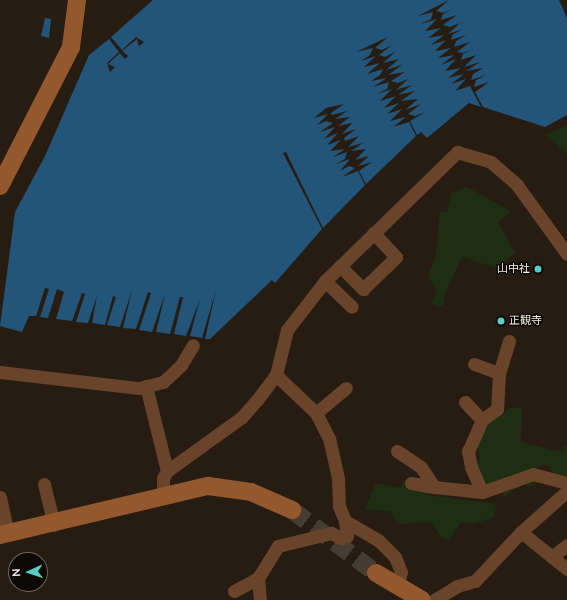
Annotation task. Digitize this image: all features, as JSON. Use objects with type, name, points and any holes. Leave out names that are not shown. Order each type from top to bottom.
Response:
[{"type":"street","points":[[0,186],[71,47],[77,0]]},
{"type":"street","points":[[163,495],[163,478],[167,471],[242,416],[276,376],[287,330],[325,281],[457,152],[491,162],[517,185],[567,254]]},
{"type":"street","points":[[340,266],[363,289],[396,257],[374,233]]},
{"type":"street","points":[[325,281],[352,306]]},
{"type":"street","points":[[482,492],[468,452],[482,420],[497,409],[499,372],[509,341]]},
{"type":"street","points":[[0,372],[146,386],[163,382],[181,365],[194,345]]},
{"type":"street","points":[[474,364],[499,372]]},
{"type":"street","points":[[234,590],[258,578],[278,546],[330,534],[341,538],[347,536],[345,521],[339,506],[338,478],[329,438],[316,413],[276,376]]},
{"type":"street","points":[[146,386],[167,471]]},
{"type":"street","points":[[316,413],[346,388]]},
{"type":"street","points":[[465,402],[482,420]]},
{"type":"street","points":[[397,451],[421,467],[434,487]]},
{"type":"street","points":[[411,483],[482,492],[533,474],[567,483]]},
{"type":"street","points":[[44,484],[45,501],[54,525]]},
{"type":"street","points":[[0,498],[4,535],[54,525],[163,495],[208,486],[230,487],[251,492],[292,510]]},
{"type":"street","points":[[434,600],[457,586],[475,581],[521,532],[567,491]]},
{"type":"street","points":[[345,521],[378,540],[395,557],[401,572],[397,586]]},
{"type":"street","points":[[521,532],[567,569]]},
{"type":"street","points":[[552,557],[567,545]]},
{"type":"street","points":[[376,573],[422,600]]},
{"type":"street","points":[[258,578],[260,600]]},
{"type":"green space","points":[[567,125],[567,154],[545,135]]},
{"type":"green space","points":[[467,187],[511,211],[498,222],[515,253],[497,268],[462,257],[445,293],[443,307],[431,303],[437,291],[428,276],[436,255],[440,211],[447,212],[451,193]]},
{"type":"green space","points":[[510,408],[522,408],[521,442],[563,452],[564,445],[567,445],[567,478],[553,475],[550,466],[544,465],[536,468],[540,481],[531,486],[522,485],[504,497],[502,490],[486,485],[477,464],[480,457],[476,442],[483,428]]},
{"type":"green space","points":[[403,480],[429,489],[428,495],[496,504],[494,517],[473,524],[461,522],[449,540],[442,538],[430,522],[398,524],[390,511],[365,509],[376,483],[401,488]]},
{"type":"water","points":[[153,0],[449,0],[418,16],[433,12],[431,19],[421,24],[437,19],[425,31],[441,28],[428,38],[444,35],[431,45],[446,40],[435,51],[451,48],[438,58],[454,55],[441,65],[456,59],[445,71],[461,68],[448,78],[464,74],[451,84],[466,79],[455,91],[470,86],[481,107],[469,103],[427,138],[421,132],[417,135],[410,121],[425,112],[415,116],[408,114],[421,104],[405,110],[418,99],[401,101],[415,91],[398,95],[412,85],[396,90],[408,79],[398,83],[391,81],[405,72],[388,75],[402,65],[386,70],[399,59],[383,63],[395,52],[385,57],[379,55],[392,45],[382,50],[375,48],[388,37],[356,52],[373,48],[370,55],[361,61],[376,56],[364,67],[380,63],[367,74],[383,69],[380,75],[371,81],[387,78],[373,87],[389,82],[387,89],[377,94],[392,89],[380,101],[396,96],[384,108],[399,103],[387,114],[402,109],[390,121],[406,117],[393,127],[409,122],[416,136],[366,184],[359,171],[372,162],[358,166],[369,156],[355,160],[366,149],[351,151],[363,143],[348,147],[359,136],[345,141],[344,138],[356,129],[342,134],[352,123],[338,126],[350,117],[335,119],[347,111],[332,115],[331,113],[344,104],[326,108],[314,118],[328,114],[317,125],[326,121],[333,123],[320,132],[335,127],[324,139],[338,133],[327,145],[341,140],[330,151],[345,149],[333,157],[347,152],[345,159],[336,164],[350,159],[340,171],[349,166],[355,168],[342,177],[358,171],[365,185],[323,228],[286,152],[283,153],[322,229],[275,283],[272,280],[210,339],[205,339],[216,290],[202,338],[190,336],[200,299],[186,336],[174,334],[183,297],[180,297],[170,334],[156,332],[165,294],[152,332],[139,330],[151,293],[148,292],[136,329],[123,328],[132,290],[120,327],[107,325],[116,297],[113,296],[105,325],[92,323],[97,296],[88,323],[76,322],[85,294],[82,293],[72,321],[56,319],[64,292],[57,289],[48,318],[40,317],[49,289],[45,288],[36,316],[29,316],[22,332],[0,326],[15,212],[45,156],[89,55],[109,39],[119,52],[107,63],[110,72],[115,67],[108,64],[120,53],[125,59],[128,56],[122,51],[137,39],[139,46],[144,42],[136,37],[122,50],[111,37]]},
{"type":"water","points":[[449,0],[559,0],[567,18],[567,115],[545,127],[483,107],[475,92],[489,82],[474,87],[476,80],[486,75],[471,80],[473,74],[483,68],[466,71],[480,62],[464,67],[476,55],[461,60],[463,54],[473,49],[463,53],[457,52],[470,42],[454,47],[456,41],[466,35],[451,40],[453,34],[463,29],[448,34],[460,23],[450,27],[443,25],[457,15],[441,20],[443,14],[453,9],[443,13],[436,11]]},
{"type":"water","points":[[45,18],[51,19],[49,38],[41,36]]},
{"type":"tunnel","points":[[292,510],[376,573]]},
{"type":"place","name":"山中社","points":[[538,269]]},
{"type":"place","name":"正観寺","points":[[501,321]]}]
